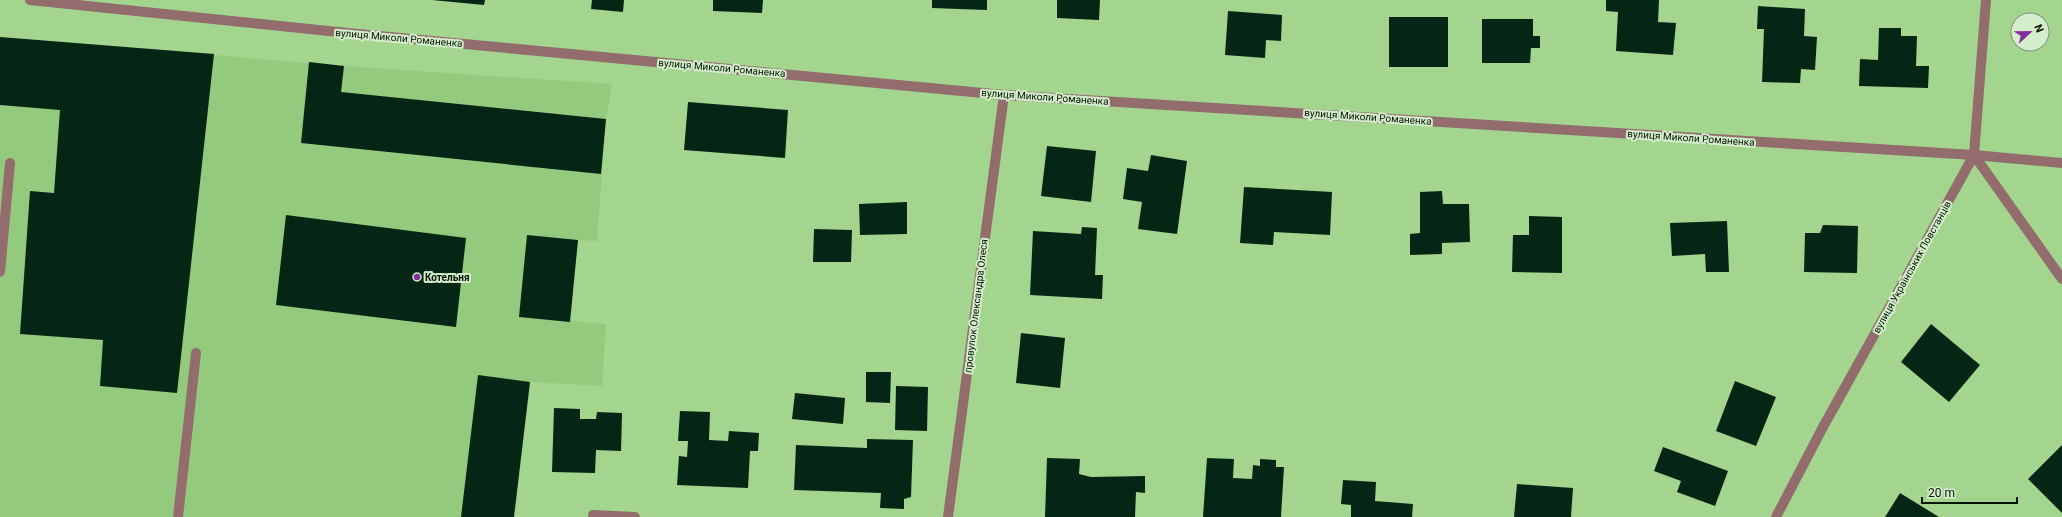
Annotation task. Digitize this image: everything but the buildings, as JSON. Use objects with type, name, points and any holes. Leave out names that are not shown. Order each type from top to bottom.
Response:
[{"type":"street","name":"вулиця Миколи Романенка","points":[[30,0],[110,4],[348,33],[1004,95],[1974,155],[2062,163]]},
{"type":"street","name":"вулиця Українських Повстанців","points":[[1776,517],[1823,427],[1974,155],[1986,0]]},
{"type":"street","name":"провулок Олександра Олеся","points":[[948,517],[1004,95]]},
{"type":"street","points":[[1974,155],[2062,279]]},
{"type":"street","points":[[0,272],[10,163]]},
{"type":"street","points":[[178,517],[196,353]]},
{"type":"street","points":[[593,515],[635,517]]},
{"type":"shaded area","points":[[0,37],[344,66],[612,84],[606,119],[597,241],[578,240],[570,321],[606,324],[602,386],[530,382],[514,517],[0,517]]},
{"type":"place","name":"Котельня","points":[[417,277]]}]
